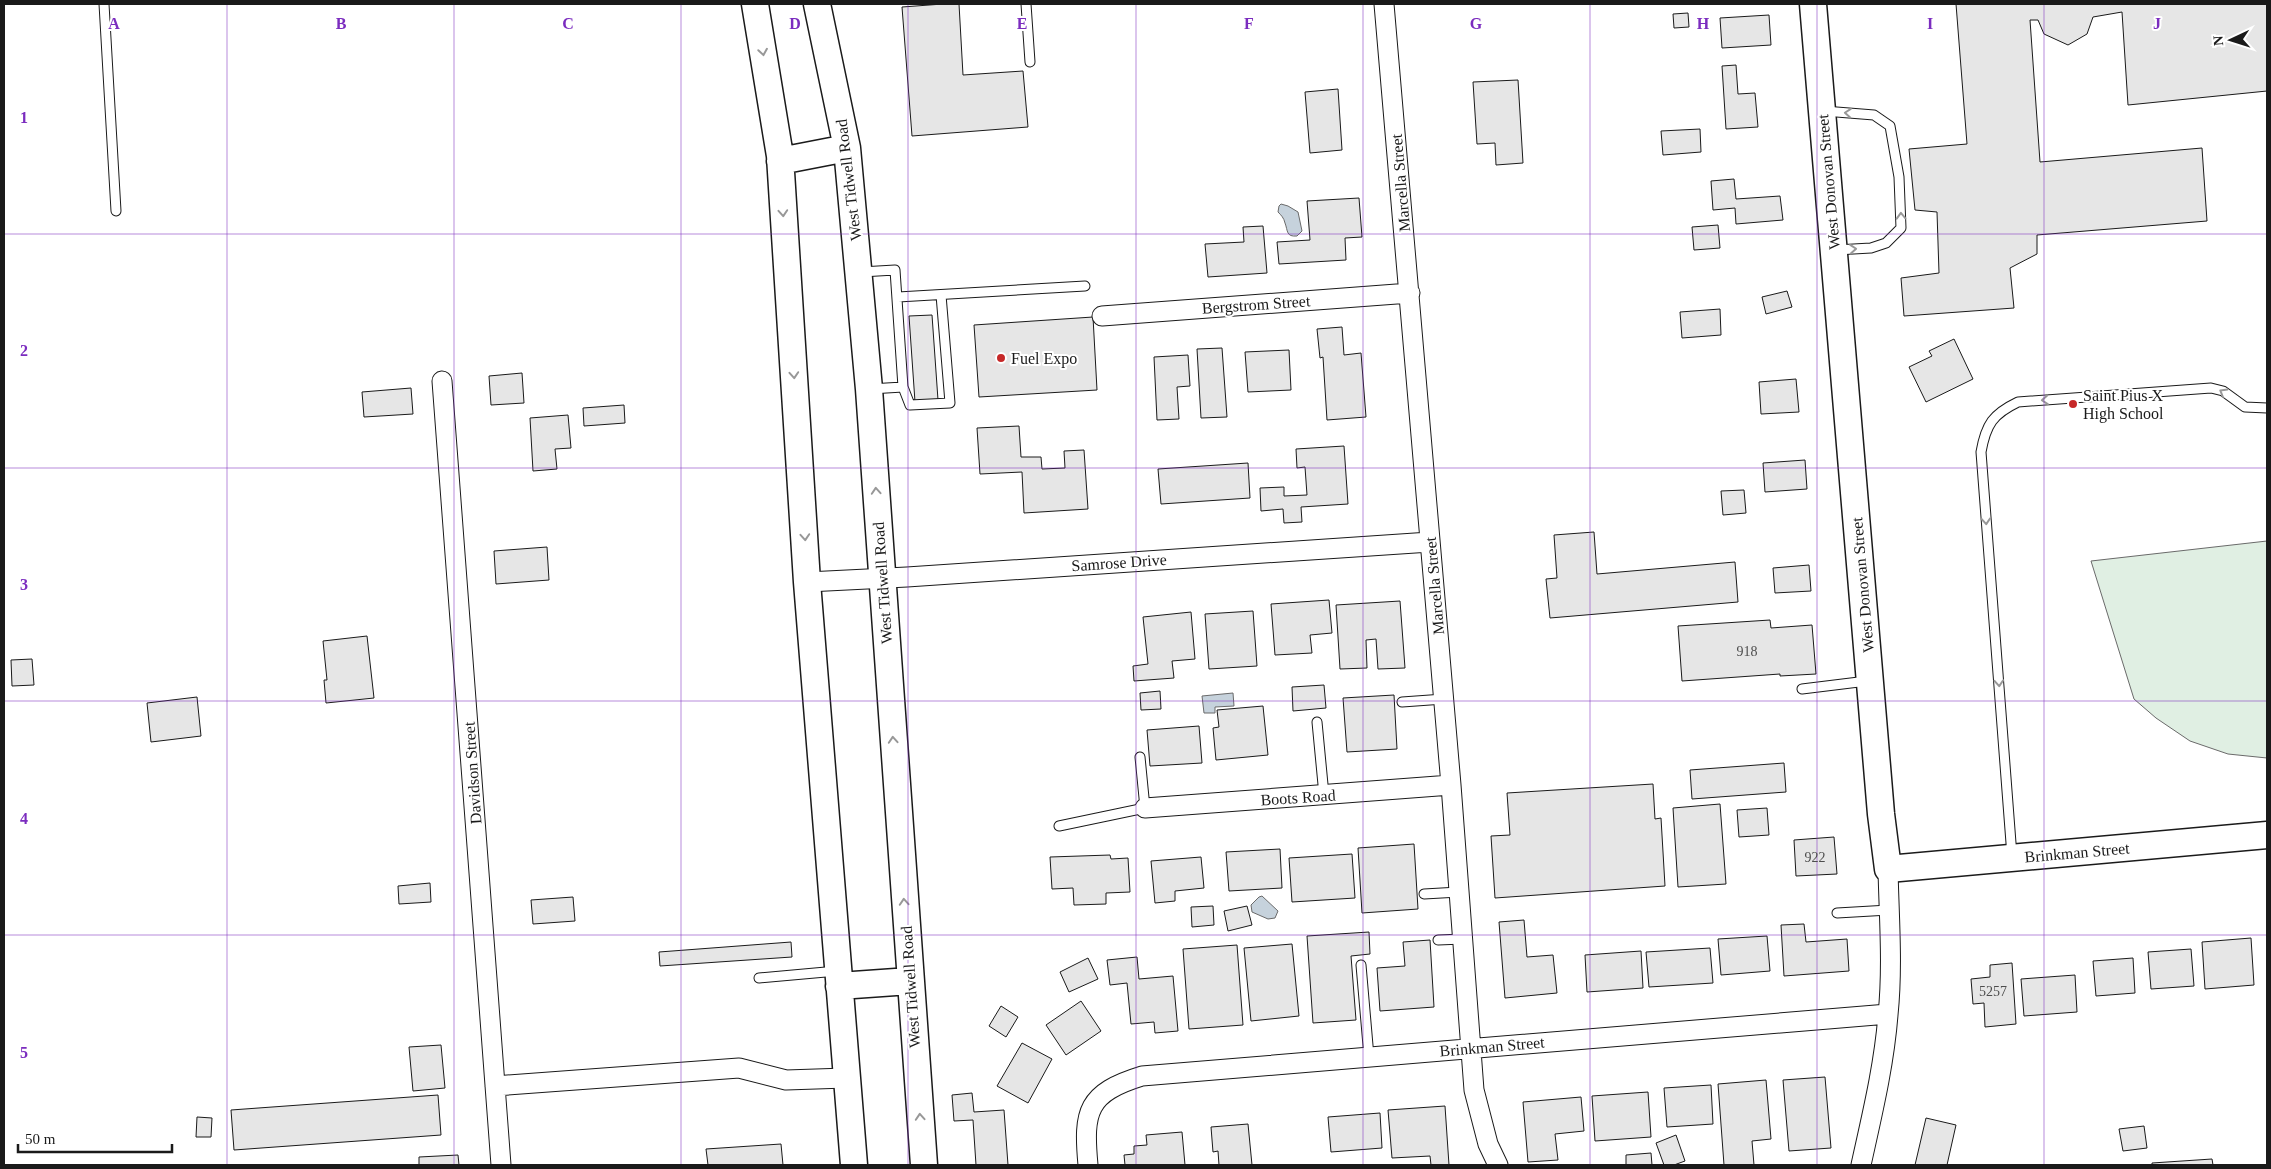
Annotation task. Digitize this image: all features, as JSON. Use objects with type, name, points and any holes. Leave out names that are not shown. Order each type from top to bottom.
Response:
[{"type":"main road","points":[[756,4],[780,162],[808,582],[854,1165]]},
{"type":"main road","name":"West Tidwell Road","points":[[818,4],[847,148],[869,389],[924,1165]]},
{"type":"main road","name":"West Donovan Street","points":[[1813,4],[1870,681],[1888,869]]},
{"type":"main road","points":[[780,162],[847,148]]},
{"type":"main road","name":"Brinkman Street","points":[[1888,869],[2267,835]]},
{"type":"main road","points":[[838,979],[910,981]]},
{"type":"street","name":"Marcella Street","points":[[1384,4],[1460,892],[1474,1090],[1488,1144],[1498,1165]]},
{"type":"street","name":"Bergstrom Street","points":[[1102,316],[1410,293]]},
{"type":"street","name":"Davidson Street","points":[[442,380],[501,1165]]},
{"type":"street","name":"Samrose Drive","points":[[808,582],[1430,542]]},
{"type":"street","name":"Boots Road","points":[[1145,808],[1451,785]]},
{"type":"street","name":"West Donovan Street","points":[[1861,1165],[1879,1084],[1888,1014],[1891,954],[1888,869]]},
{"type":"street","name":"Brinkman Street","points":[[1088,1165],[1086,1140],[1088,1115],[1100,1096],[1116,1084],[1142,1076],[1888,1014]]},
{"type":"street","points":[[495,1086],[739,1068],[786,1080],[846,1078]]},
{"type":"lane","points":[[104,4],[116,211]]},
{"type":"lane","points":[[1026,4],[1030,62]]},
{"type":"lane","points":[[1822,111],[1874,115],[1890,126],[1899,177],[1901,228],[1886,243],[1834,251]]},
{"type":"lane","points":[[858,272],[895,270],[903,387],[910,405],[950,403],[941,295]]},
{"type":"lane","points":[[898,297],[1085,286]]},
{"type":"lane","points":[[869,389],[903,387]]},
{"type":"lane","points":[[2012,858],[1981,452],[1984,435],[1993,418],[2002,410],[2018,402],[2211,388],[2223,391],[2245,407],[2267,408]]},
{"type":"lane","points":[[1802,689],[1870,681]]},
{"type":"lane","points":[[1402,702],[1444,699]]},
{"type":"lane","points":[[1317,722],[1324,795]]},
{"type":"lane","points":[[1059,826],[1145,808],[1140,757]]},
{"type":"lane","points":[[1424,894],[1460,892]]},
{"type":"lane","points":[[1837,913],[1889,910]]},
{"type":"lane","points":[[1438,940],[1463,939]]},
{"type":"lane","points":[[1361,965],[1369,1056]]},
{"type":"lane","points":[[759,978],[838,979]]},
{"type":"green space","points":[[2267,541],[2267,758],[2228,754],[2190,741],[2156,718],[2134,699],[2091,561]]},
{"type":"shaded area","points":[[1281,204],[1298,212],[1302,231],[1297,236],[1291,236],[1288,233],[1284,220],[1278,212]]},
{"type":"shaded area","points":[[1233,693],[1234,706],[1215,707],[1215,713],[1204,713],[1202,696]]},
{"type":"shaded area","points":[[1262,896],[1278,911],[1275,918],[1268,919],[1252,912],[1251,905]]},
{"type":"building","points":[[959,4],[963,75],[1023,71],[1028,127],[912,136],[902,7]]},
{"type":"building","points":[[1956,4],[2267,4],[2267,91],[2128,105],[2122,12],[2093,17],[2087,34],[2068,45],[2044,34],[2038,20],[2030,20],[2040,162],[2202,148],[2207,221],[2037,235],[2037,254],[2010,268],[2014,308],[1904,316],[1901,278],[1939,273],[1937,212],[1915,210],[1909,149],[1967,144]]},
{"type":"building","points":[[1688,13],[1689,27],[1674,28],[1673,14]]},
{"type":"building","points":[[1769,15],[1771,45],[1722,48],[1720,18]]},
{"type":"building","points":[[1736,65],[1738,94],[1755,93],[1758,127],[1726,129],[1722,66]]},
{"type":"building","points":[[1518,80],[1523,163],[1496,165],[1495,143],[1477,144],[1473,82]]},
{"type":"building","points":[[1338,89],[1342,150],[1310,153],[1305,92]]},
{"type":"building","points":[[1700,129],[1701,152],[1663,155],[1661,131]]},
{"type":"building","points":[[1734,179],[1736,199],[1780,196],[1783,220],[1736,224],[1735,208],[1713,210],[1711,181]]},
{"type":"building","points":[[1359,198],[1362,237],[1345,238],[1346,260],[1279,264],[1277,242],[1310,240],[1307,201]]},
{"type":"building","points":[[1718,225],[1720,248],[1694,250],[1692,227]]},
{"type":"building","points":[[1263,226],[1267,273],[1208,277],[1205,244],[1244,242],[1243,227]]},
{"type":"building","points":[[1787,291],[1792,307],[1766,314],[1762,297]]},
{"type":"building","points":[[1720,309],[1721,335],[1682,338],[1680,312]]},
{"type":"building","points":[[932,315],[938,400],[915,402],[909,316]]},
{"type":"building","points":[[1093,317],[1097,390],[979,397],[974,325]]},
{"type":"building","points":[[1342,327],[1344,355],[1361,353],[1366,417],[1327,420],[1323,357],[1320,358],[1317,329]]},
{"type":"building","points":[[1954,339],[1973,379],[1926,402],[1909,367],[1932,356],[1929,351]]},
{"type":"building","points":[[1222,348],[1227,417],[1201,418],[1197,349]]},
{"type":"building","points":[[1289,350],[1291,390],[1248,392],[1245,352]]},
{"type":"building","points":[[1188,355],[1190,386],[1177,387],[1179,419],[1157,420],[1154,357]]},
{"type":"building","points":[[522,373],[524,403],[491,405],[489,376]]},
{"type":"building","points":[[1796,379],[1799,412],[1761,414],[1759,382]]},
{"type":"building","points":[[411,388],[413,414],[364,417],[362,392]]},
{"type":"building","points":[[624,405],[625,423],[584,426],[583,408]]},
{"type":"building","points":[[568,415],[571,448],[555,449],[557,469],[533,471],[530,418]]},
{"type":"building","points":[[1019,426],[1021,457],[1041,457],[1042,469],[1065,468],[1064,451],[1084,450],[1088,509],[1024,513],[1022,472],[980,474],[977,428]]},
{"type":"building","points":[[1344,446],[1348,504],[1301,507],[1302,522],[1284,523],[1283,509],[1261,511],[1260,488],[1284,487],[1284,496],[1307,495],[1305,467],[1297,468],[1296,449]]},
{"type":"building","points":[[1805,460],[1807,489],[1765,492],[1763,463]]},
{"type":"building","points":[[1248,463],[1250,498],[1161,504],[1158,469]]},
{"type":"building","points":[[1744,490],[1746,513],[1723,515],[1721,491]]},
{"type":"building","points":[[1594,532],[1597,574],[1735,562],[1738,602],[1550,618],[1546,579],[1557,578],[1554,535]]},
{"type":"building","points":[[547,547],[549,580],[496,584],[494,551]]},
{"type":"building","points":[[1809,565],[1811,591],[1775,593],[1773,568]]},
{"type":"building","points":[[1329,600],[1332,633],[1310,635],[1312,653],[1275,655],[1271,604]]},
{"type":"building","points":[[1400,601],[1405,668],[1378,669],[1376,639],[1366,640],[1367,668],[1340,669],[1336,605]]},
{"type":"building","points":[[1253,611],[1257,666],[1209,669],[1205,614]]},
{"type":"building","points":[[1191,612],[1195,659],[1172,661],[1174,678],[1134,681],[1133,666],[1148,664],[1143,617]]},
{"type":"building","points":[[1770,620],[1771,628],[1812,625],[1816,674],[1780,676],[1780,674],[1682,681],[1678,626]]},
{"type":"building","points":[[367,636],[374,698],[326,703],[324,680],[327,680],[323,641]]},
{"type":"building","points":[[32,659],[34,685],[12,686],[11,660]]},
{"type":"building","points":[[1324,685],[1326,708],[1293,711],[1292,687]]},
{"type":"building","points":[[1160,691],[1161,709],[1141,710],[1140,693]]},
{"type":"building","points":[[1394,695],[1397,749],[1347,752],[1343,698]]},
{"type":"building","points":[[197,697],[201,736],[151,742],[147,703]]},
{"type":"building","points":[[1263,706],[1268,755],[1216,760],[1213,728],[1219,727],[1217,710]]},
{"type":"building","points":[[1199,726],[1202,763],[1150,766],[1147,730]]},
{"type":"building","points":[[1784,763],[1786,792],[1692,799],[1690,770]]},
{"type":"building","points":[[1653,784],[1655,819],[1661,818],[1665,886],[1495,898],[1491,836],[1510,835],[1507,793]]},
{"type":"building","points":[[1720,804],[1726,884],[1678,887],[1673,808]]},
{"type":"building","points":[[1767,808],[1769,835],[1739,837],[1737,810]]},
{"type":"building","points":[[1834,837],[1837,874],[1796,876],[1794,840]]},
{"type":"building","points":[[1414,844],[1418,909],[1362,913],[1358,848]]},
{"type":"building","points":[[1280,849],[1282,888],[1229,891],[1226,852]]},
{"type":"building","points":[[1352,854],[1355,898],[1292,902],[1289,858]]},
{"type":"building","points":[[1110,855],[1111,859],[1128,858],[1130,892],[1106,893],[1106,904],[1074,905],[1073,888],[1052,889],[1050,857]]},
{"type":"building","points":[[1201,857],[1204,888],[1175,891],[1175,901],[1155,903],[1151,861]]},
{"type":"building","points":[[430,883],[431,902],[399,904],[398,886]]},
{"type":"building","points":[[573,897],[575,921],[533,924],[531,900]]},
{"type":"building","points":[[1213,906],[1214,925],[1192,927],[1191,907]]},
{"type":"building","points":[[1247,906],[1252,925],[1228,931],[1224,911]]},
{"type":"building","points":[[1524,920],[1527,957],[1553,955],[1557,993],[1505,998],[1499,922]]},
{"type":"building","points":[[1804,924],[1806,942],[1847,939],[1849,971],[1784,976],[1781,925]]},
{"type":"building","points":[[1369,932],[1370,954],[1351,956],[1356,1020],[1313,1023],[1307,936]]},
{"type":"building","points":[[1767,936],[1770,971],[1721,975],[1718,939]]},
{"type":"building","points":[[2251,938],[2254,985],[2205,989],[2202,942]]},
{"type":"building","points":[[1430,940],[1434,1007],[1380,1011],[1377,968],[1405,966],[1403,942]]},
{"type":"building","points":[[791,942],[792,957],[660,966],[659,952]]},
{"type":"building","points":[[1292,944],[1299,1016],[1251,1021],[1244,948]]},
{"type":"building","points":[[1237,945],[1243,1025],[1189,1029],[1183,949]]},
{"type":"building","points":[[1710,948],[1713,983],[1649,987],[1646,952]]},
{"type":"building","points":[[2191,949],[2194,986],[2151,989],[2148,952]]},
{"type":"building","points":[[1641,951],[1643,988],[1587,992],[1585,955]]},
{"type":"building","points":[[1137,957],[1139,979],[1173,976],[1178,1031],[1155,1033],[1154,1022],[1131,1024],[1127,983],[1110,985],[1107,960]]},
{"type":"building","points":[[1088,958],[1098,979],[1069,992],[1060,972]]},
{"type":"building","points":[[2133,958],[2135,993],[2096,996],[2093,961]]},
{"type":"building","points":[[2012,963],[2016,1024],[1985,1027],[1984,1003],[1973,1004],[1971,979],[1990,977],[1990,965]]},
{"type":"building","points":[[2075,975],[2077,1012],[2024,1016],[2021,979]]},
{"type":"building","points":[[1081,1001],[1101,1031],[1066,1055],[1046,1025]]},
{"type":"building","points":[[1001,1006],[1018,1017],[1006,1037],[989,1026]]},
{"type":"building","points":[[1022,1043],[1052,1059],[1028,1103],[997,1086]]},
{"type":"building","points":[[441,1045],[445,1088],[413,1091],[409,1047]]},
{"type":"building","points":[[1825,1077],[1831,1148],[1789,1151],[1783,1080]]},
{"type":"building","points":[[1766,1080],[1771,1139],[1752,1141],[1754,1165],[1724,1165],[1718,1084]]},
{"type":"building","points":[[1711,1085],[1713,1124],[1667,1127],[1664,1088]]},
{"type":"building","points":[[1648,1092],[1651,1137],[1595,1141],[1592,1096]]},
{"type":"building","points":[[972,1093],[974,1112],[1004,1110],[1008,1165],[976,1165],[973,1120],[954,1121],[952,1095]]},
{"type":"building","points":[[438,1095],[441,1135],[234,1150],[231,1110]]},
{"type":"building","points":[[1581,1097],[1584,1131],[1555,1134],[1558,1160],[1528,1162],[1523,1102]]},
{"type":"building","points":[[1445,1106],[1449,1165],[1431,1165],[1430,1156],[1392,1158],[1388,1110]]},
{"type":"building","points":[[1380,1113],[1382,1148],[1331,1152],[1328,1117]]},
{"type":"building","points":[[197,1117],[212,1118],[211,1137],[196,1137]]},
{"type":"building","points":[[1926,1118],[1956,1125],[1947,1165],[1915,1165]]},
{"type":"building","points":[[1248,1124],[1252,1165],[1219,1165],[1218,1151],[1213,1152],[1211,1127]]},
{"type":"building","points":[[2144,1126],[2147,1148],[2123,1151],[2119,1129]]},
{"type":"building","points":[[1182,1132],[1185,1165],[1125,1165],[1124,1155],[1134,1154],[1134,1146],[1147,1145],[1146,1135]]},
{"type":"building","points":[[1676,1135],[1685,1161],[1674,1165],[1664,1165],[1656,1143]]},
{"type":"building","points":[[781,1144],[783,1165],[708,1165],[706,1149]]},
{"type":"building","points":[[1651,1153],[1652,1165],[1626,1165],[1626,1155]]},
{"type":"building","points":[[458,1155],[459,1165],[419,1165],[419,1157]]},
{"type":"building","points":[[2212,1159],[2213,1165],[2152,1165],[2152,1163]]},
{"type":"place","name":"Fuel Expo","points":[[1001,358]]},
{"type":"place","name":"Saint Pius X High School","points":[[2073,404]]}]
